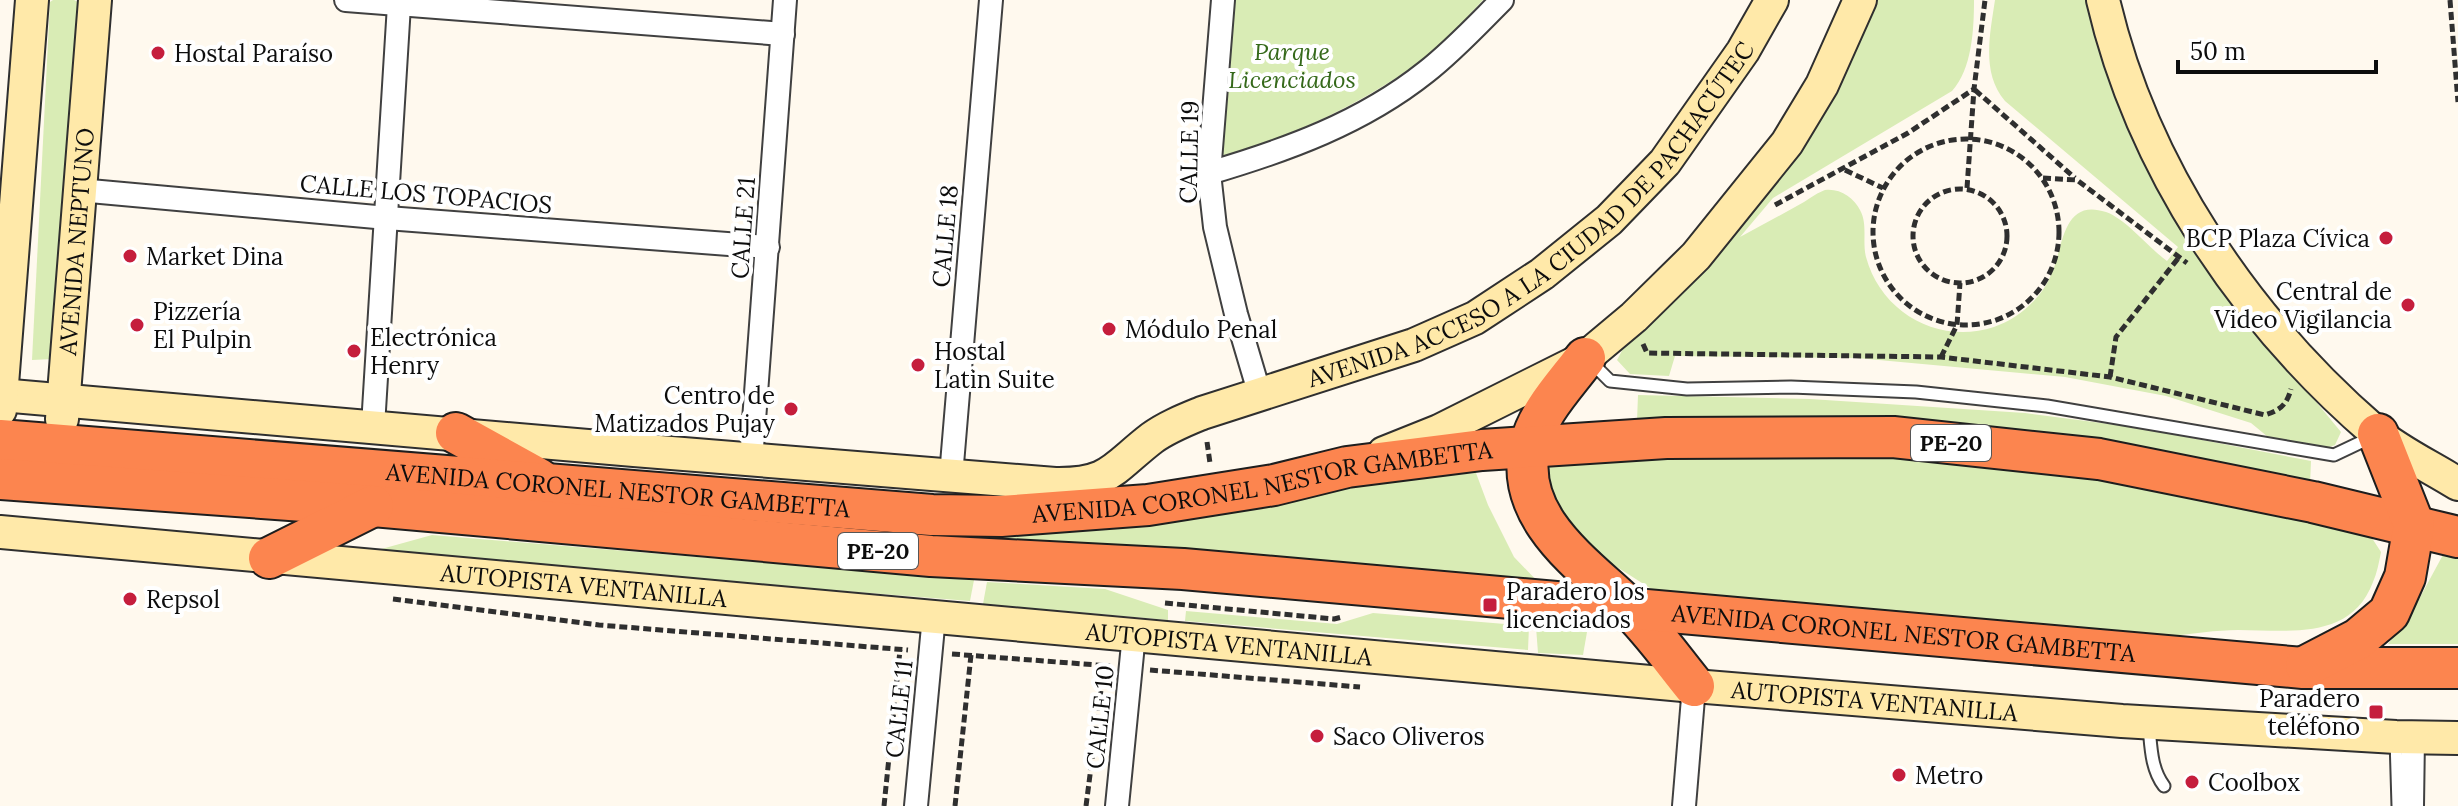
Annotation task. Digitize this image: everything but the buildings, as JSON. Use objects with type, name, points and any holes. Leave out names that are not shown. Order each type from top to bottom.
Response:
[{"type":"highway","points":[[1585,358],[1550,406],[1529,447],[1528,472],[1533,495],[1545,523],[1562,546],[1629,607],[1694,686]]},
{"type":"highway","points":[[456,433],[549,485]]},
{"type":"highway","points":[[2303,668],[2358,639],[2389,613],[2405,577],[2414,525],[2378,434]]},
{"type":"highway","name":"AVENIDA CORONEL NESTOR GAMBETTA","points":[[59,464],[549,485],[932,515],[1001,516],[1161,504],[1274,485],[1347,467],[1529,447],[1666,438],[1893,437],[2099,459],[2458,537]]},
{"type":"highway","name":"PE-20","points":[[0,440],[59,464]]},
{"type":"highway","name":"AVENIDA CORONEL NESTOR GAMBETTA","points":[[59,464],[373,506],[931,556],[1194,570],[2303,668],[2458,668]]},
{"type":"highway","name":"PE-20","points":[[0,479],[59,464]]},
{"type":"highway","points":[[269,558],[373,506]]},
{"type":"street","points":[[0,410],[32,0]]},
{"type":"street","name":"AVENIDA NEPTUNO","points":[[59,464],[95,0]]},
{"type":"street","points":[[346,0],[783,34]]},
{"type":"street","name":"CALLE 21","points":[[751,461],[785,0]]},
{"type":"street","name":"CALLE 18","points":[[951,476],[991,0]]},
{"type":"street","name":"CALLE 19","points":[[1223,0],[1209,173],[1215,227],[1260,395]]},
{"type":"street","points":[[1209,173],[1279,153],[1327,132],[1376,105],[1425,73],[1502,0]]},
{"type":"street","name":"AVENIDA ACCESO A LA CIUDAD DE PACHACÚTEC","points":[[1260,395],[1414,345],[1475,318],[1542,274],[1609,220],[1665,162],[1743,51],[1772,0]]},
{"type":"street","points":[[1347,467],[1439,431],[1585,358],[1634,317],[1696,256],[1787,143],[1822,85],[1860,0]]},
{"type":"street","points":[[2103,0],[2118,60],[2136,109],[2177,188],[2245,298],[2308,369],[2378,434],[2458,484]]},
{"type":"street","points":[[373,426],[399,5]]},
{"type":"street","name":"CALLE LOS TOPACIOS","points":[[79,190],[387,218],[768,247]]},
{"type":"street","points":[[0,395],[751,461],[1055,484],[1086,483],[1118,470],[1151,439],[1174,424],[1260,395]]},
{"type":"street","name":"AUTOPISTA VENTANILLA","points":[[0,532],[1694,686],[2149,722],[2458,738]]},
{"type":"street","name":"CALLE 11","points":[[916,806],[934,616]]},
{"type":"street","name":"CALLE 10","points":[[1117,806],[1134,634]]},
{"type":"street","points":[[1684,806],[1694,686]]},
{"type":"street","points":[[2404,737],[2412,806]]},
{"type":"lane","points":[[1585,358],[1610,381],[1687,389],[1791,387],[1916,392],[2047,406],[2334,455],[2378,434]]},
{"type":"lane","points":[[2149,722],[2154,767],[2157,778],[2164,786]]},
{"type":"lane","points":[[2398,806],[2404,737]]},
{"type":"path","points":[[1967,188],[1974,89],[1985,0]]},
{"type":"path","points":[[2450,0],[2458,102]]},
{"type":"path","points":[[1761,212],[1908,133],[1974,89]]},
{"type":"path","points":[[1974,89],[2077,180],[2178,258],[2116,337],[2110,377]]},
{"type":"path","points":[[1972,137],[1992,141],[2021,155],[2043,178],[2057,208],[2059,240],[2051,271],[2035,295],[2013,313],[1986,324],[1957,325],[1929,318],[1905,303],[1886,281],[1874,251],[1873,219],[1883,188],[1903,162],[1929,145],[1972,137]]},
{"type":"path","points":[[1845,169],[1883,188]]},
{"type":"path","points":[[2043,178],[2077,180]]},
{"type":"path","points":[[1967,188],[1993,202],[2001,213],[2007,239],[1998,264],[1988,274],[1960,283],[1937,278],[1926,270],[1913,246],[1913,232],[1915,219],[1932,198],[1943,191],[1967,188]]},
{"type":"path","points":[[1941,357],[1957,325],[1960,283]]},
{"type":"path","points":[[1644,334],[1643,346],[1647,353],[1941,357],[2110,377],[2265,415],[2277,411],[2288,402],[2291,385]]},
{"type":"path","points":[[387,599],[599,625],[914,651]]},
{"type":"path","points":[[955,806],[973,643]]},
{"type":"path","points":[[884,806],[900,650]]},
{"type":"path","points":[[943,653],[1115,666]]},
{"type":"path","points":[[1086,806],[1105,666]]},
{"type":"green space","name":"Parque Licenciados","points":[[1234,0],[1483,0],[1434,51],[1378,89],[1302,128],[1220,158]]},
{"type":"green space","points":[[1873,0],[1974,0],[1968,60],[1959,82],[1952,91],[1773,198],[1740,237],[1823,191],[1841,192],[1854,202],[1862,215],[1866,257],[1885,294],[1915,320],[1953,332],[1994,327],[2028,307],[2047,284],[2066,229],[2080,212],[2091,209],[2114,216],[2167,261],[2178,247],[2005,101],[1993,78],[1989,53],[1995,0],[2088,0],[2105,70],[2143,160],[2202,264],[2341,432],[2335,445],[2327,448],[2268,437],[2251,423],[2166,396],[2065,377],[1857,358],[1675,356],[1669,376],[1630,374],[1617,360],[1631,334]]},
{"type":"green space","points":[[50,2],[78,2],[53,359],[32,360]]},
{"type":"green space","points":[[1638,395],[1810,399],[2025,413],[2140,428],[2311,461],[2310,485],[1840,418],[1637,421]]},
{"type":"green space","points":[[1884,454],[2079,473],[2366,529],[2381,552],[2379,564],[2363,601],[2350,614],[2334,623],[2297,630],[2230,630],[2170,636],[1661,595],[1587,548],[1557,516],[1544,480],[1552,463],[1596,458]]},
{"type":"green space","points":[[1476,473],[1514,557],[1541,585],[994,546],[993,535],[1374,482]]},
{"type":"green space","points":[[432,535],[974,580],[970,601],[367,553]]},
{"type":"green space","points":[[2444,553],[2458,556],[2458,644],[2388,644],[2411,614]]},
{"type":"green space","points":[[987,582],[1105,589],[1168,610],[1168,620],[983,604]]},
{"type":"green space","points":[[1186,611],[1337,624],[1373,613],[1529,626],[1528,650],[1185,621]]},
{"type":"green space","points":[[1536,627],[1587,632],[1583,655],[1538,653]]},
{"type":"place","name":"Hostal Paraíso","points":[[158,53]]},
{"type":"place","name":"BCP Plaza Cívica","points":[[2386,238]]},
{"type":"place","name":"Market Dina","points":[[130,256]]},
{"type":"place","name":"Central de Video Vigilancia","points":[[2408,305]]},
{"type":"place","name":"Pizzería El Pulpin","points":[[137,325]]},
{"type":"place","name":"Módulo Penal","points":[[1109,329]]},
{"type":"place","name":"Electrónica Henry","points":[[354,351]]},
{"type":"place","name":"Hostal Latin Suite","points":[[918,365]]},
{"type":"place","name":"Centro de Matizados Pujay","points":[[791,409]]},
{"type":"place","name":"Repsol","points":[[130,599]]},
{"type":"place","name":"Paradero los licenciados","points":[[1490,605]]},
{"type":"place","name":"Paradero teléfono","points":[[2376,712]]},
{"type":"place","name":"Saco Oliveros","points":[[1317,736]]},
{"type":"place","name":"Metro","points":[[1899,775]]},
{"type":"place","name":"Coolbox","points":[[2192,782]]}]
